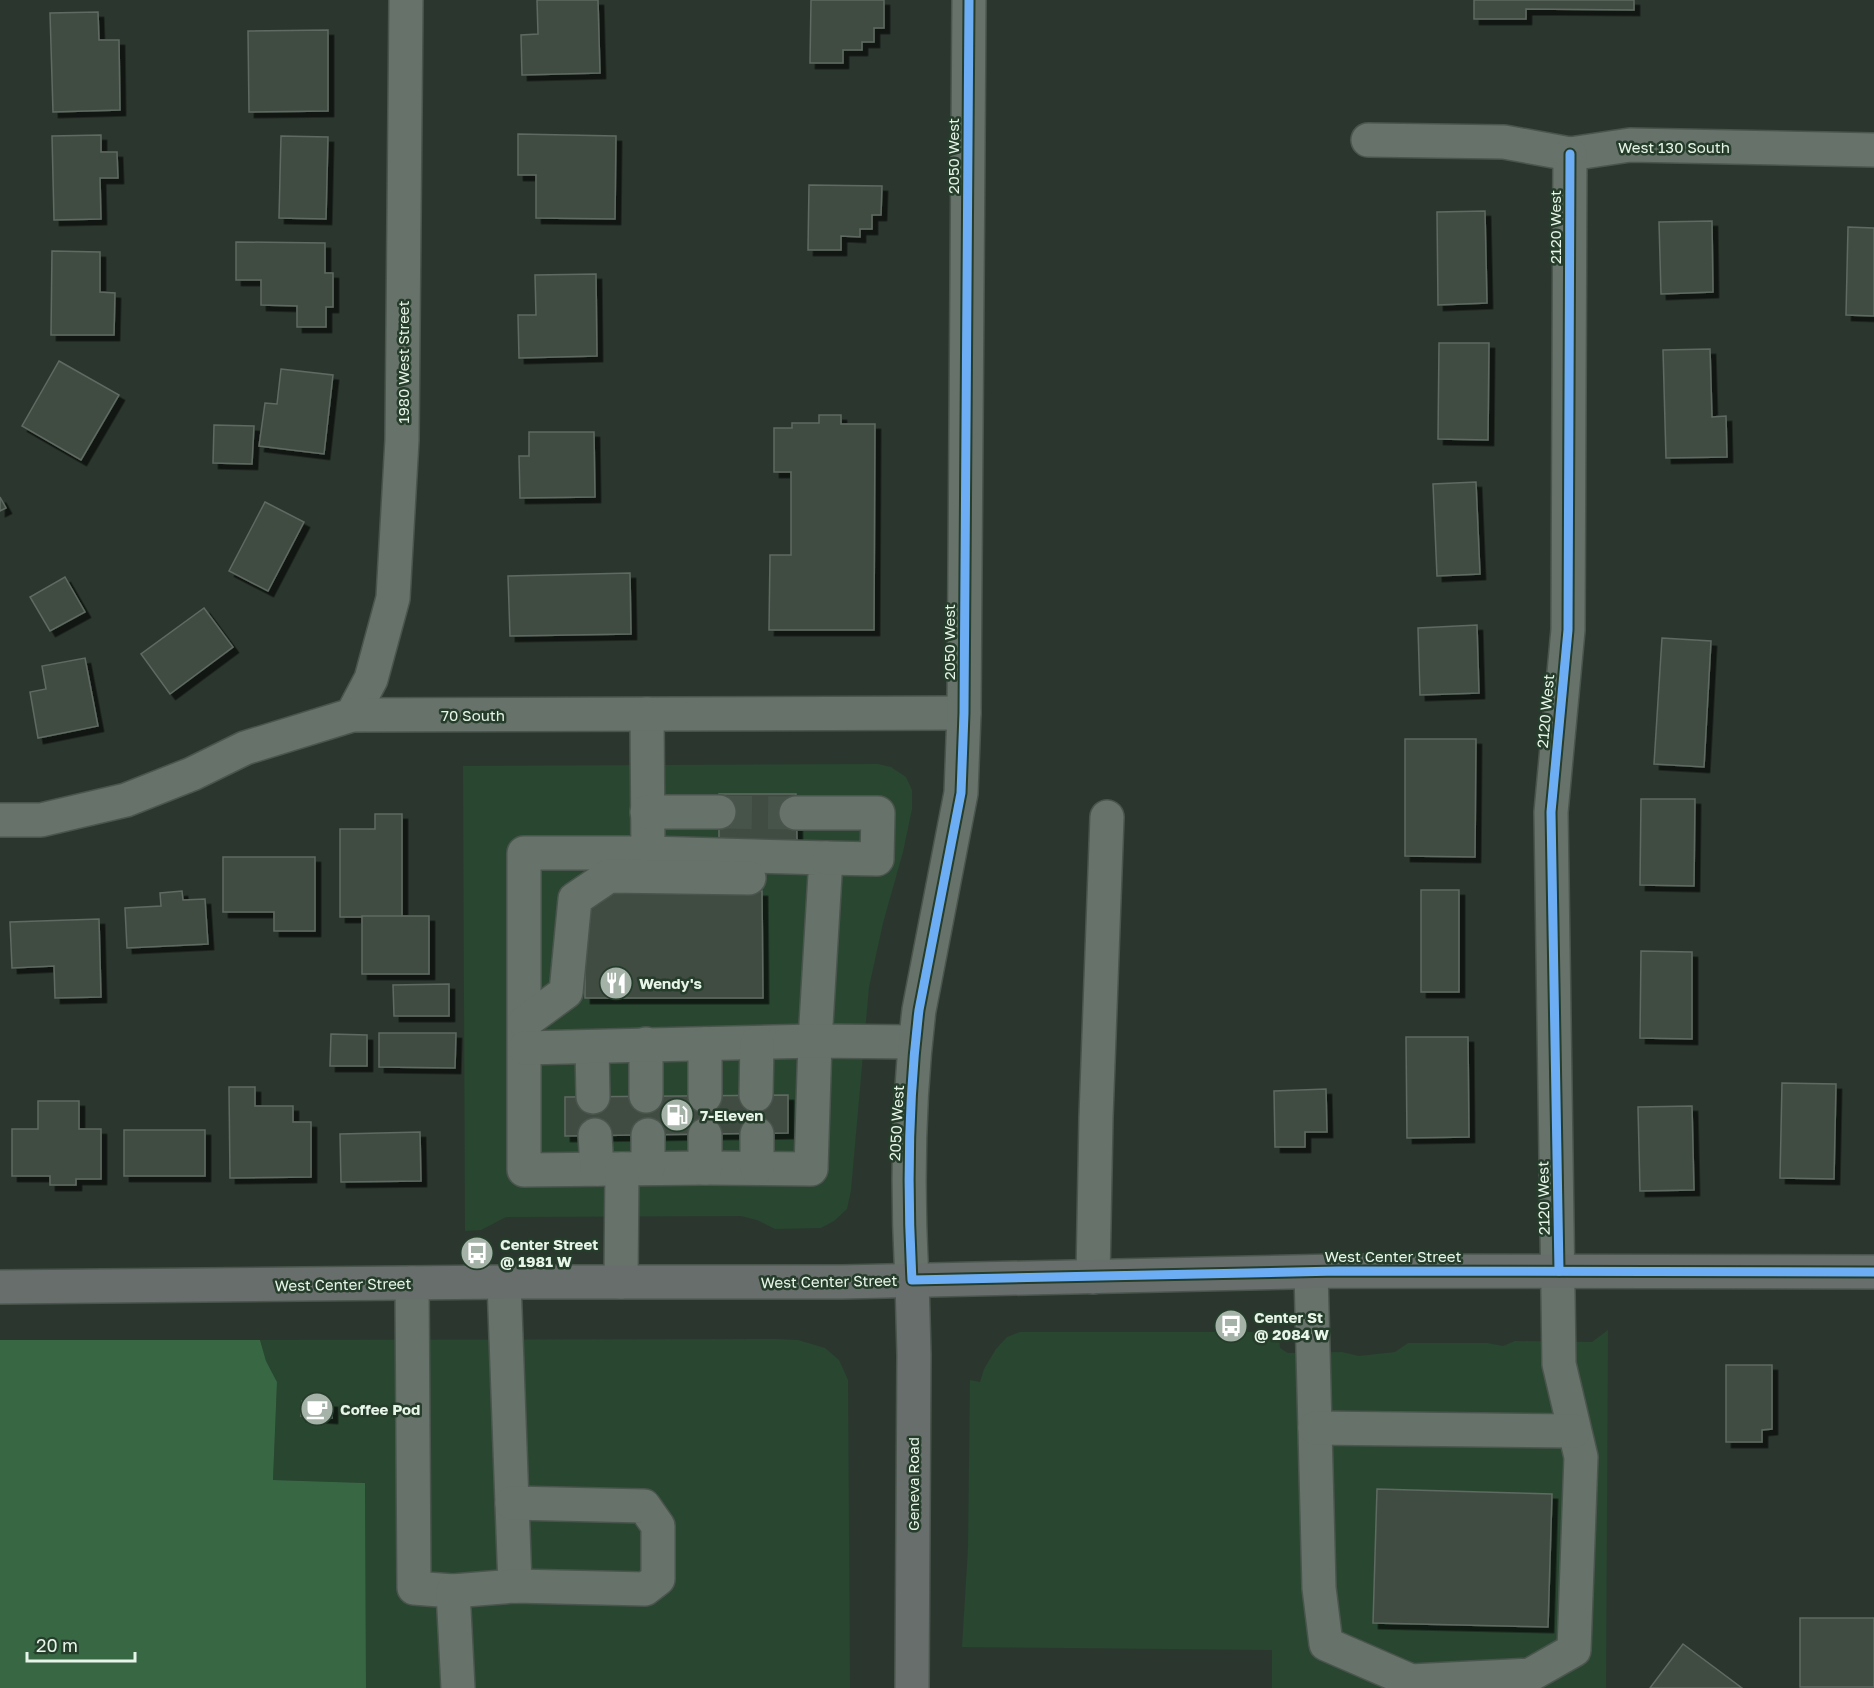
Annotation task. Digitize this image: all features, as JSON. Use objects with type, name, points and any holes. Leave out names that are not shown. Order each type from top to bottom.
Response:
[{"type":"main road","name":"West Center Street","points":[[0,1287],[912,1280],[1311,1272],[1874,1272]]},
{"type":"main road","name":"Geneva Road","points":[[912,1280],[914,1367],[912,1688]]},
{"type":"street","name":"1980 West Street","points":[[352,715],[371,679],[393,598],[402,440],[406,0]]},
{"type":"street","name":"2050 West","points":[[912,1280],[909,1176],[915,1042],[919,1010],[961,793],[964,713],[969,0]]},
{"type":"street","name":"West 130 South","points":[[1368,140],[1504,142],[1570,154],[1630,145],[1874,150]]},
{"type":"street","name":"2120 West","points":[[1315,1428],[1319,1588],[1326,1644],[1411,1681],[1530,1675],[1574,1650],[1581,1457],[1559,1364],[1551,812],[1568,630],[1570,154]]},
{"type":"street","name":"70 South","points":[[0,820],[41,820],[126,800],[192,774],[245,748],[352,715],[964,713]]},
{"type":"street","points":[[647,714],[648,853]]},
{"type":"street","points":[[647,812],[719,812]]},
{"type":"street","points":[[796,813],[878,813],[877,859],[648,853],[524,853],[524,1170],[811,1169],[815,1041],[826,858]]},
{"type":"street","points":[[1093,1277],[1096,1116],[1107,817]]},
{"type":"street","points":[[525,1035],[566,992],[575,899],[609,876],[755,878],[774,856]]},
{"type":"street","points":[[525,1035],[592,1047],[815,1041],[915,1042]]},
{"type":"street","points":[[756,1095],[757,1043]]},
{"type":"street","points":[[646,1044],[646,1096]]},
{"type":"street","points":[[705,1044],[705,1096]]},
{"type":"street","points":[[592,1047],[593,1097]]},
{"type":"street","points":[[757,1134],[757,1168]]},
{"type":"street","points":[[595,1135],[622,1169]]},
{"type":"street","points":[[621,1282],[622,1169],[648,1135]]},
{"type":"street","points":[[705,1135],[705,1168]]},
{"type":"street","points":[[1311,1272],[1315,1428],[1574,1431]]},
{"type":"street","points":[[504,1282],[515,1586]]},
{"type":"street","points":[[412,1283],[414,1588],[453,1591],[515,1586],[645,1589],[658,1579],[658,1526],[644,1506],[512,1503]]},
{"type":"street","points":[[453,1591],[458,1688]]},
{"type":"shaded area","points":[[878,764],[891,767],[906,777],[912,790],[912,809],[869,987],[851,1190],[847,1209],[834,1221],[821,1228],[775,1229],[757,1220],[741,1216],[506,1217],[481,1230],[465,1231],[463,766]]},
{"type":"shaded area","points":[[1608,1330],[1606,1688],[1272,1688],[1272,1650],[962,1647],[968,1548],[970,1380],[980,1382],[984,1369],[996,1349],[1007,1337],[1020,1332],[1276,1332],[1279,1336],[1280,1348],[1288,1353],[1342,1352],[1359,1356],[1395,1352],[1408,1343],[1487,1343],[1503,1346],[1515,1341],[1592,1342]]},
{"type":"shaded area","points":[[0,1340],[260,1340],[266,1361],[277,1382],[273,1480],[365,1483],[366,1688],[0,1688]]},
{"type":"shaded area","points":[[260,1340],[798,1340],[825,1348],[839,1360],[848,1380],[850,1688],[366,1688],[365,1483],[273,1480],[277,1382],[266,1361]]},
{"type":"building","points":[[537,0],[598,0],[600,73],[522,75],[521,35],[538,34]]},
{"type":"building","points":[[811,0],[884,0],[884,28],[874,28],[874,42],[862,42],[862,50],[843,50],[843,63],[810,63]]},
{"type":"building","points":[[1474,0],[1634,0],[1634,10],[1526,9],[1526,19],[1474,19]]},
{"type":"building","points":[[98,12],[99,40],[119,40],[120,110],[53,112],[50,13]]},
{"type":"building","points":[[328,30],[328,111],[249,112],[248,31]]},
{"type":"building","points":[[518,134],[616,136],[615,219],[536,218],[536,175],[518,175]]},
{"type":"building","points":[[101,135],[101,152],[117,152],[118,178],[100,178],[101,219],[54,220],[52,136]]},
{"type":"building","points":[[281,136],[328,137],[326,219],[279,218]]},
{"type":"building","points":[[809,185],[882,186],[881,215],[872,215],[872,229],[860,229],[860,237],[841,236],[841,250],[808,250]]},
{"type":"building","points":[[1485,211],[1487,303],[1438,305],[1437,212]]},
{"type":"building","points":[[1712,221],[1713,292],[1661,294],[1659,222]]},
{"type":"building","points":[[1848,227],[1874,228],[1874,316],[1846,315]]},
{"type":"building","points":[[236,242],[325,243],[325,273],[333,273],[333,307],[326,307],[326,327],[297,327],[297,306],[261,305],[261,280],[236,280]]},
{"type":"building","points":[[52,251],[100,252],[100,292],[115,293],[114,335],[51,335]]},
{"type":"building","points":[[596,274],[597,356],[519,358],[518,315],[536,315],[535,275]]},
{"type":"building","points":[[1439,343],[1489,343],[1488,440],[1438,439]]},
{"type":"building","points":[[1710,349],[1712,417],[1726,416],[1727,457],[1666,458],[1663,350]]},
{"type":"building","points":[[59,361],[119,395],[81,460],[22,426]]},
{"type":"building","points":[[281,369],[333,375],[324,454],[259,446],[265,403],[277,404]]},
{"type":"building","points":[[819,415],[841,415],[841,424],[875,424],[874,630],[769,630],[770,555],[791,555],[791,472],[774,472],[774,428],[792,428],[792,423],[819,423]]},
{"type":"building","points":[[214,425],[254,426],[252,464],[213,463]]},
{"type":"building","points":[[529,432],[594,432],[595,497],[520,498],[519,456],[529,456]]},
{"type":"building","points":[[1476,482],[1480,574],[1437,576],[1433,484]]},
{"type":"building","points":[[0,497],[6,508],[0,511]]},
{"type":"building","points":[[265,502],[304,522],[268,591],[229,571]]},
{"type":"building","points":[[630,573],[631,634],[510,636],[508,576]]},
{"type":"building","points":[[65,577],[85,612],[50,631],[30,597]]},
{"type":"building","points":[[204,608],[233,647],[170,694],[141,654]]},
{"type":"building","points":[[1477,625],[1479,693],[1420,695],[1418,628]]},
{"type":"building","points":[[1662,638],[1711,641],[1704,767],[1654,764]]},
{"type":"building","points":[[85,658],[98,726],[38,738],[30,692],[46,689],[42,666]]},
{"type":"building","points":[[1405,739],[1476,739],[1475,857],[1405,856]]},
{"type":"building","points":[[719,794],[796,794],[797,840],[719,841]]},
{"type":"building","points":[[1641,799],[1695,799],[1694,886],[1640,885]]},
{"type":"building","points":[[375,814],[402,814],[402,917],[340,917],[340,829],[375,829]]},
{"type":"building","points":[[223,857],[315,857],[315,931],[274,931],[274,912],[223,912]]},
{"type":"building","points":[[1421,890],[1459,890],[1459,992],[1421,992]]},
{"type":"building","points":[[182,891],[183,900],[205,899],[208,944],[127,948],[125,908],[161,906],[160,893]]},
{"type":"building","points":[[598,891],[762,891],[763,998],[585,998],[585,907]]},
{"type":"building","points":[[362,916],[429,916],[429,974],[362,974]]},
{"type":"building","points":[[99,919],[101,997],[55,998],[54,966],[12,968],[10,922]]},
{"type":"building","points":[[1641,951],[1692,952],[1692,1039],[1640,1038]]},
{"type":"building","points":[[449,984],[449,1016],[394,1016],[393,985]]},
{"type":"building","points":[[379,1033],[456,1033],[455,1068],[379,1067]]},
{"type":"building","points":[[331,1034],[367,1035],[367,1066],[330,1066]]},
{"type":"building","points":[[1406,1037],[1468,1037],[1469,1137],[1407,1138]]},
{"type":"building","points":[[1782,1083],[1836,1084],[1834,1179],[1780,1178]]},
{"type":"building","points":[[229,1087],[255,1087],[255,1106],[293,1106],[293,1122],[311,1122],[311,1177],[230,1178]]},
{"type":"building","points":[[1326,1089],[1327,1132],[1305,1132],[1305,1147],[1275,1147],[1274,1091]]},
{"type":"building","name":"7-Eleven","points":[[788,1095],[788,1133],[565,1136],[565,1097]]},
{"type":"building","points":[[38,1101],[79,1101],[79,1129],[101,1129],[101,1179],[76,1179],[76,1185],[50,1185],[50,1176],[12,1176],[12,1129],[38,1129]]},
{"type":"building","points":[[1692,1106],[1694,1190],[1640,1191],[1638,1107]]},
{"type":"building","points":[[124,1130],[205,1130],[205,1176],[124,1176]]},
{"type":"building","points":[[420,1132],[421,1181],[341,1182],[340,1134]]},
{"type":"building","points":[[1726,1365],[1772,1365],[1772,1429],[1762,1430],[1762,1442],[1726,1442]]},
{"type":"building","name":"Coffee Pod","points":[[302,1401],[332,1402],[332,1418],[301,1416]]},
{"type":"building","points":[[1377,1489],[1552,1494],[1548,1627],[1373,1623]]},
{"type":"building","points":[[1800,1618],[1874,1618],[1874,1687],[1800,1687]]},
{"type":"building","points":[[1683,1644],[1742,1688],[1650,1688]]},
{"type":"tunnel","points":[[719,812],[796,813]]},
{"type":"cycle path","points":[[969,0],[964,713],[961,793],[919,1010],[915,1044],[909,1145],[912,1280],[1338,1271],[1874,1272]]},
{"type":"cycle path","points":[[1559,1271],[1551,812],[1568,630],[1570,154]]},
{"type":"place","name":"Wendy's","points":[[616,983]]},
{"type":"place","name":"7-Eleven","points":[[677,1115]]},
{"type":"place","name":"Center Street @ 1981 W","points":[[477,1253]]},
{"type":"place","name":"Center St @ 2084 W","points":[[1231,1326]]},
{"type":"place","name":"Coffee Pod","points":[[317,1409]]}]
